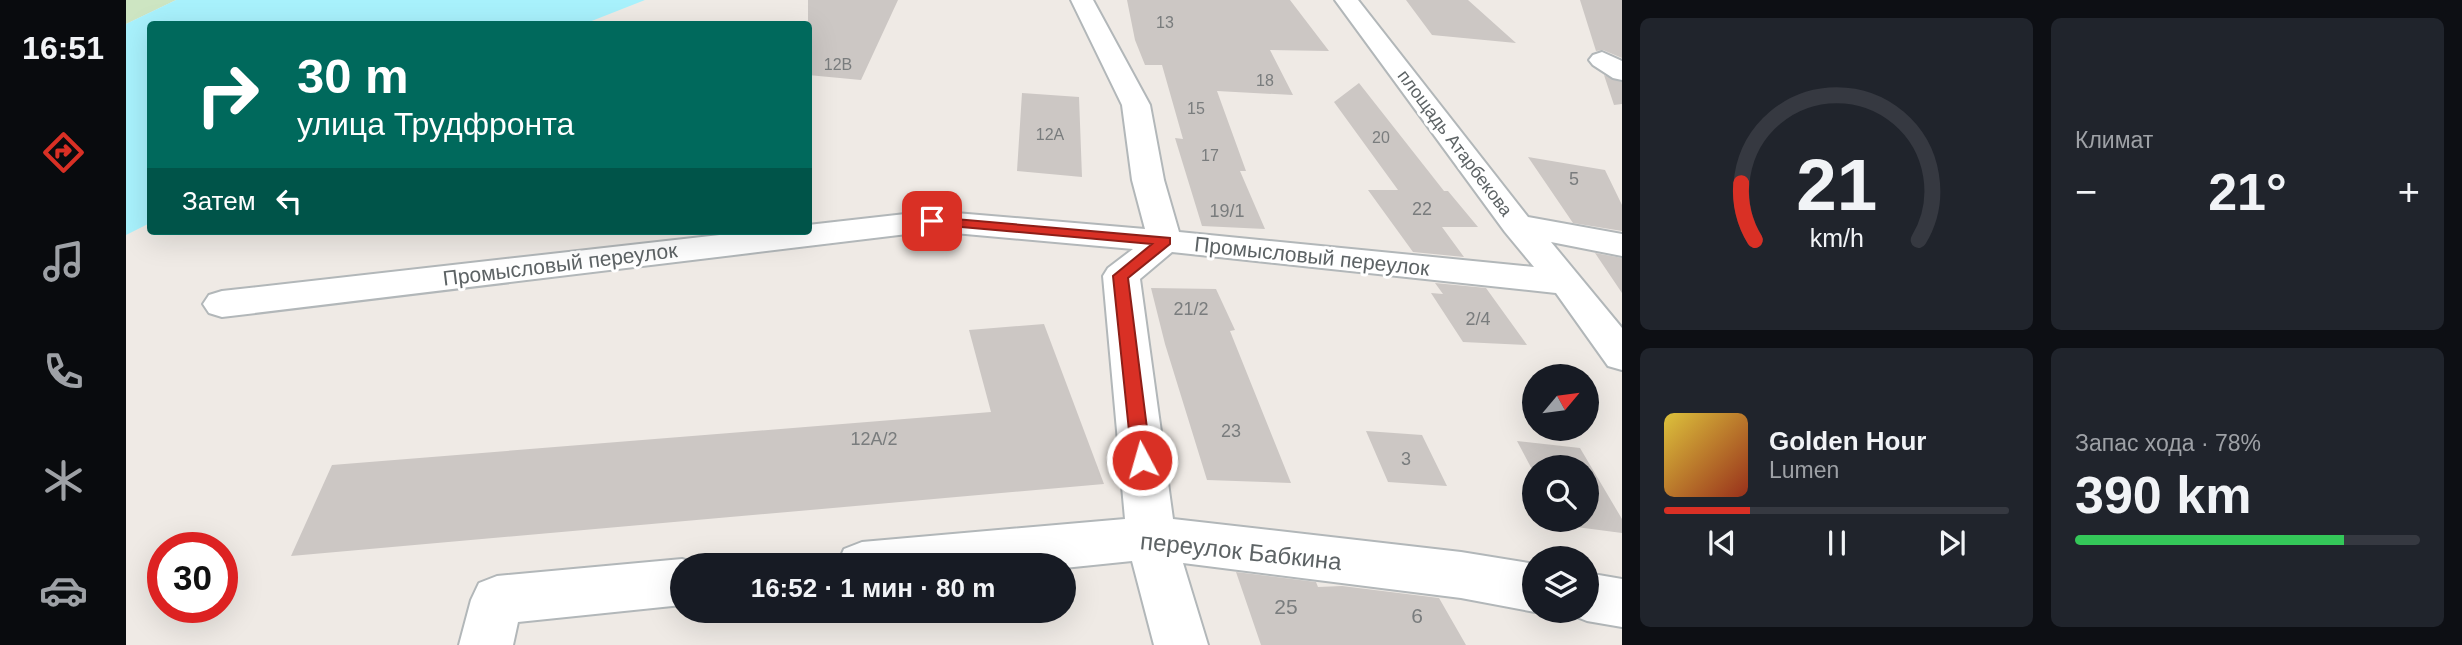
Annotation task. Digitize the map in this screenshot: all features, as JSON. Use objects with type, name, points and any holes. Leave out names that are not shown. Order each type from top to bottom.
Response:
[{"type":"street","points":[[1082,0],[1136,105],[1148,180],[1165,241],[1121,276],[1151,538],[1181,645]]},
{"type":"street","name":"площадь Атарбекова","points":[[1346,0],[1517,225],[1567,282],[1622,356]]},
{"type":"street","name":"Промысловый переулок","points":[[222,304],[932,221],[1165,241],[1567,282]]},
{"type":"street","points":[[1517,225],[1622,246]]},
{"type":"street","name":"переулок Бабкина","points":[[990,553],[1151,538],[1461,575],[1522,586]]},
{"type":"street","points":[[492,622],[670,585]]},
{"type":"street","points":[[1599,599],[1622,603]]},
{"type":"green space","points":[[126,0],[176,0],[126,24]]},
{"type":"water","points":[[176,0],[645,0],[592,21],[147,21],[147,224],[126,235],[126,24]]},
{"type":"building","points":[[808,0],[898,0],[861,80],[812,75],[812,21],[808,21]]},
{"type":"building","points":[[1127,0],[1290,0],[1329,51],[1270,50],[1293,95],[1217,91],[1246,171],[1240,171],[1265,229],[1202,226],[1175,138],[1183,139],[1162,65],[1145,65],[1135,40]]},
{"type":"building","points":[[1406,0],[1468,0],[1516,43],[1432,35]]},
{"type":"building","points":[[1580,0],[1622,0],[1622,58],[1603,50],[1596,51]]},
{"type":"building","points":[[1604,75],[1622,82],[1622,104],[1614,105]]},
{"type":"building","points":[[1359,83],[1444,191],[1448,191],[1478,227],[1442,227],[1464,257],[1413,252],[1368,190],[1398,190],[1334,102]]},
{"type":"building","points":[[1022,93],[1079,97],[1082,177],[1017,171]]},
{"type":"building","points":[[1528,157],[1605,170],[1622,205],[1622,231],[1573,223]]},
{"type":"building","points":[[1595,253],[1622,258],[1622,293]]},
{"type":"building","points":[[1435,283],[1486,288],[1527,345],[1463,342],[1431,293],[1443,294]]},
{"type":"building","points":[[1151,288],[1216,289],[1235,330],[1230,331],[1291,483],[1207,480],[1165,344]]},
{"type":"building","points":[[1044,324],[1104,484],[291,556],[332,465],[991,412],[969,330]]},
{"type":"building","points":[[1366,431],[1422,435],[1447,486],[1388,482]]},
{"type":"building","points":[[1517,441],[1580,448],[1584,455],[1524,455]]},
{"type":"building","points":[[1599,480],[1622,519],[1622,533],[1599,530]]},
{"type":"building","points":[[1236,572],[1316,582],[1318,587],[1342,586],[1439,598],[1466,645],[1261,645]]},
{"type":"route","points":[[932,221],[1165,241],[1121,276],[1142,460]]}]
